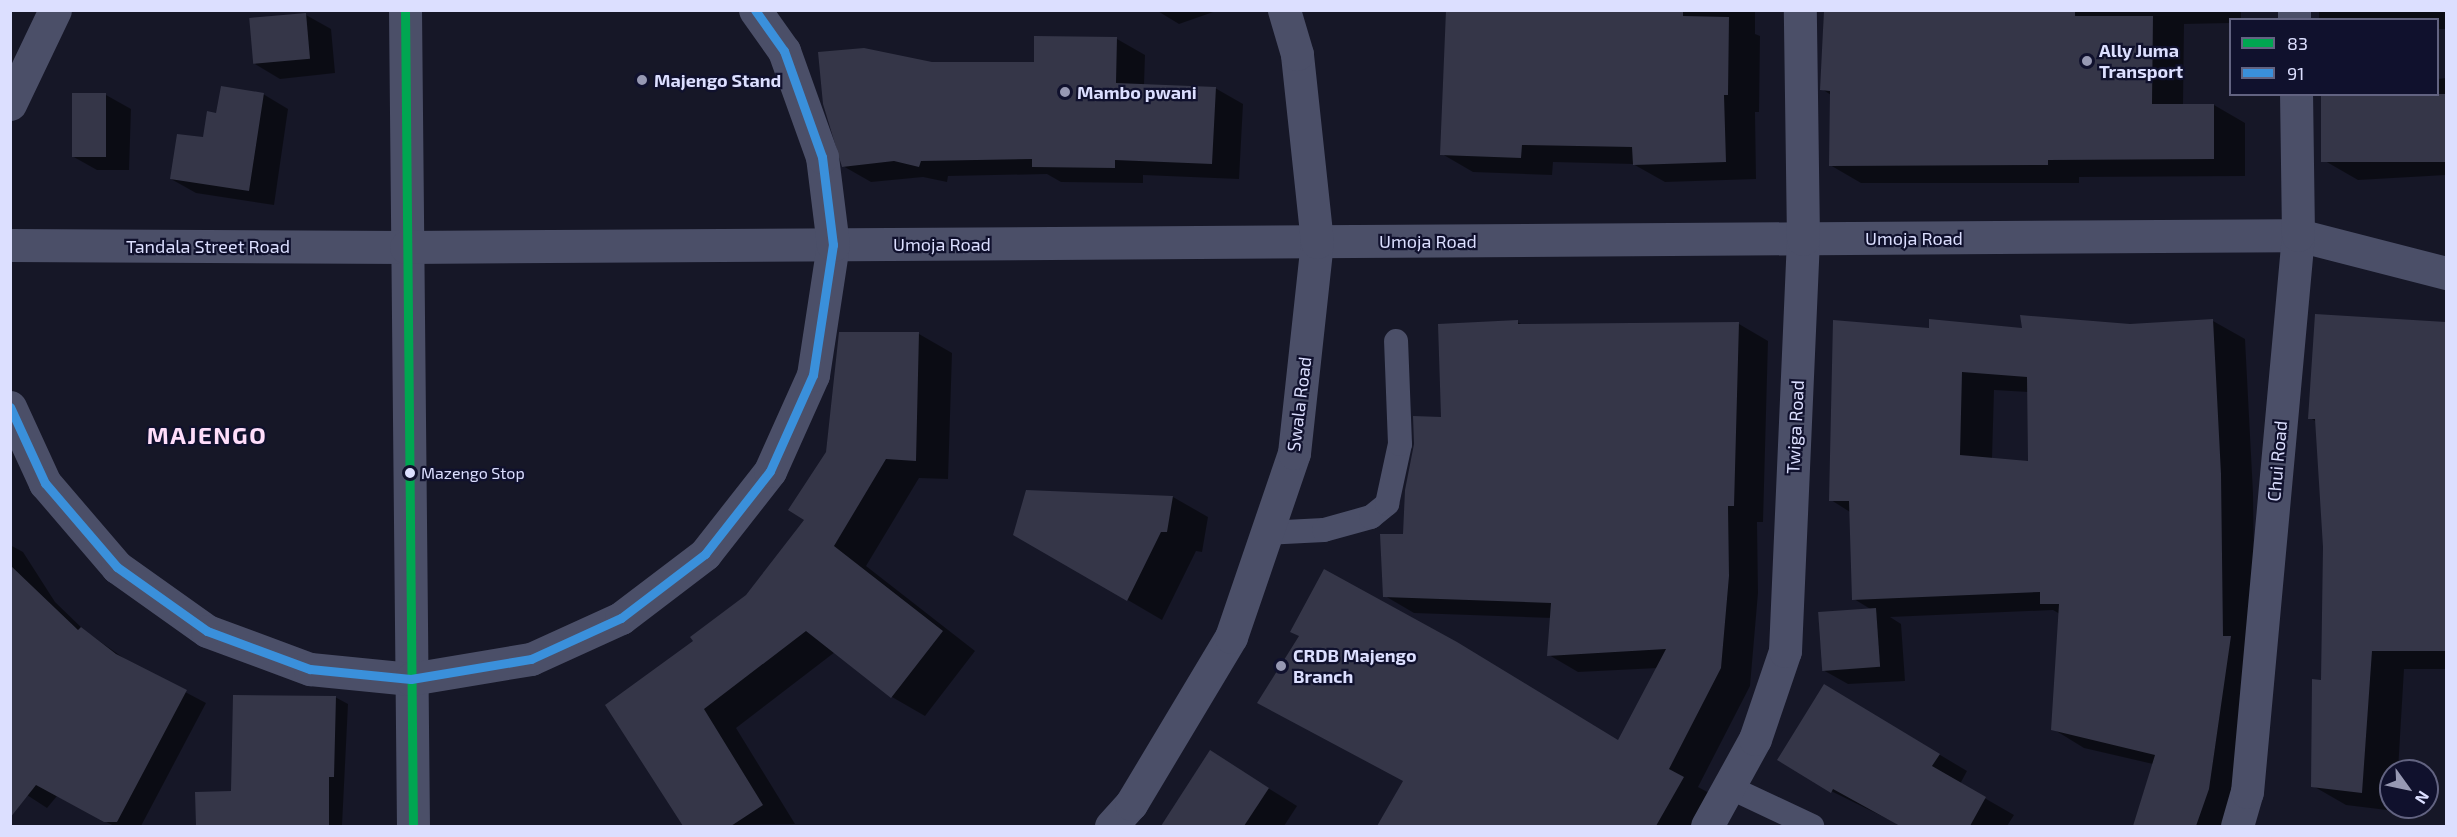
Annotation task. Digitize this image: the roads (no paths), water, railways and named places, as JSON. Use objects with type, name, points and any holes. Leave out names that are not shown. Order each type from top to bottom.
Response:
[{"type":"street","points":[[10,104],[55,10]]},
{"type":"street","points":[[405,10],[413,826]]},
{"type":"street","points":[[10,407],[45,483],[117,567],[207,631],[310,669],[411,679],[531,659],[621,618],[705,554],[770,471],[813,375],[832,245],[822,157],[784,51],[755,10]]},
{"type":"street","name":"Swala Road","points":[[1111,826],[1131,804],[1231,637],[1294,453],[1317,242],[1296,54],[1284,10]]},
{"type":"street","name":"Twiga Road","points":[[1707,826],[1755,738],[1785,651],[1803,239],[1800,10]]},
{"type":"street","name":"Chui Road","points":[[2237,826],[2247,792],[2298,236],[2296,96]]},
{"type":"street","name":"Umoja Road","points":[[406,247],[2298,236],[2446,273]]},
{"type":"street","name":"Tandala Street Road","points":[[10,245],[406,247]]},
{"type":"lane","points":[[1267,533],[1324,530],[1371,517],[1387,504],[1400,444],[1396,341]]},
{"type":"lane","points":[[1729,787],[1812,826]]},
{"type":"place","name":"Ally Juma Transport","points":[[2087,61]]},
{"type":"place","name":"Majengo Stand","points":[[642,80]]},
{"type":"place","name":"Mambo pwani","points":[[1065,92]]},
{"type":"place","name":"Mazengo Stop","points":[[410,473]]},
{"type":"place","name":"CRDB Majengo Branch","points":[[1281,666]]},
{"type":"district","name":"MAJENGO","points":[[207,435]]}]
